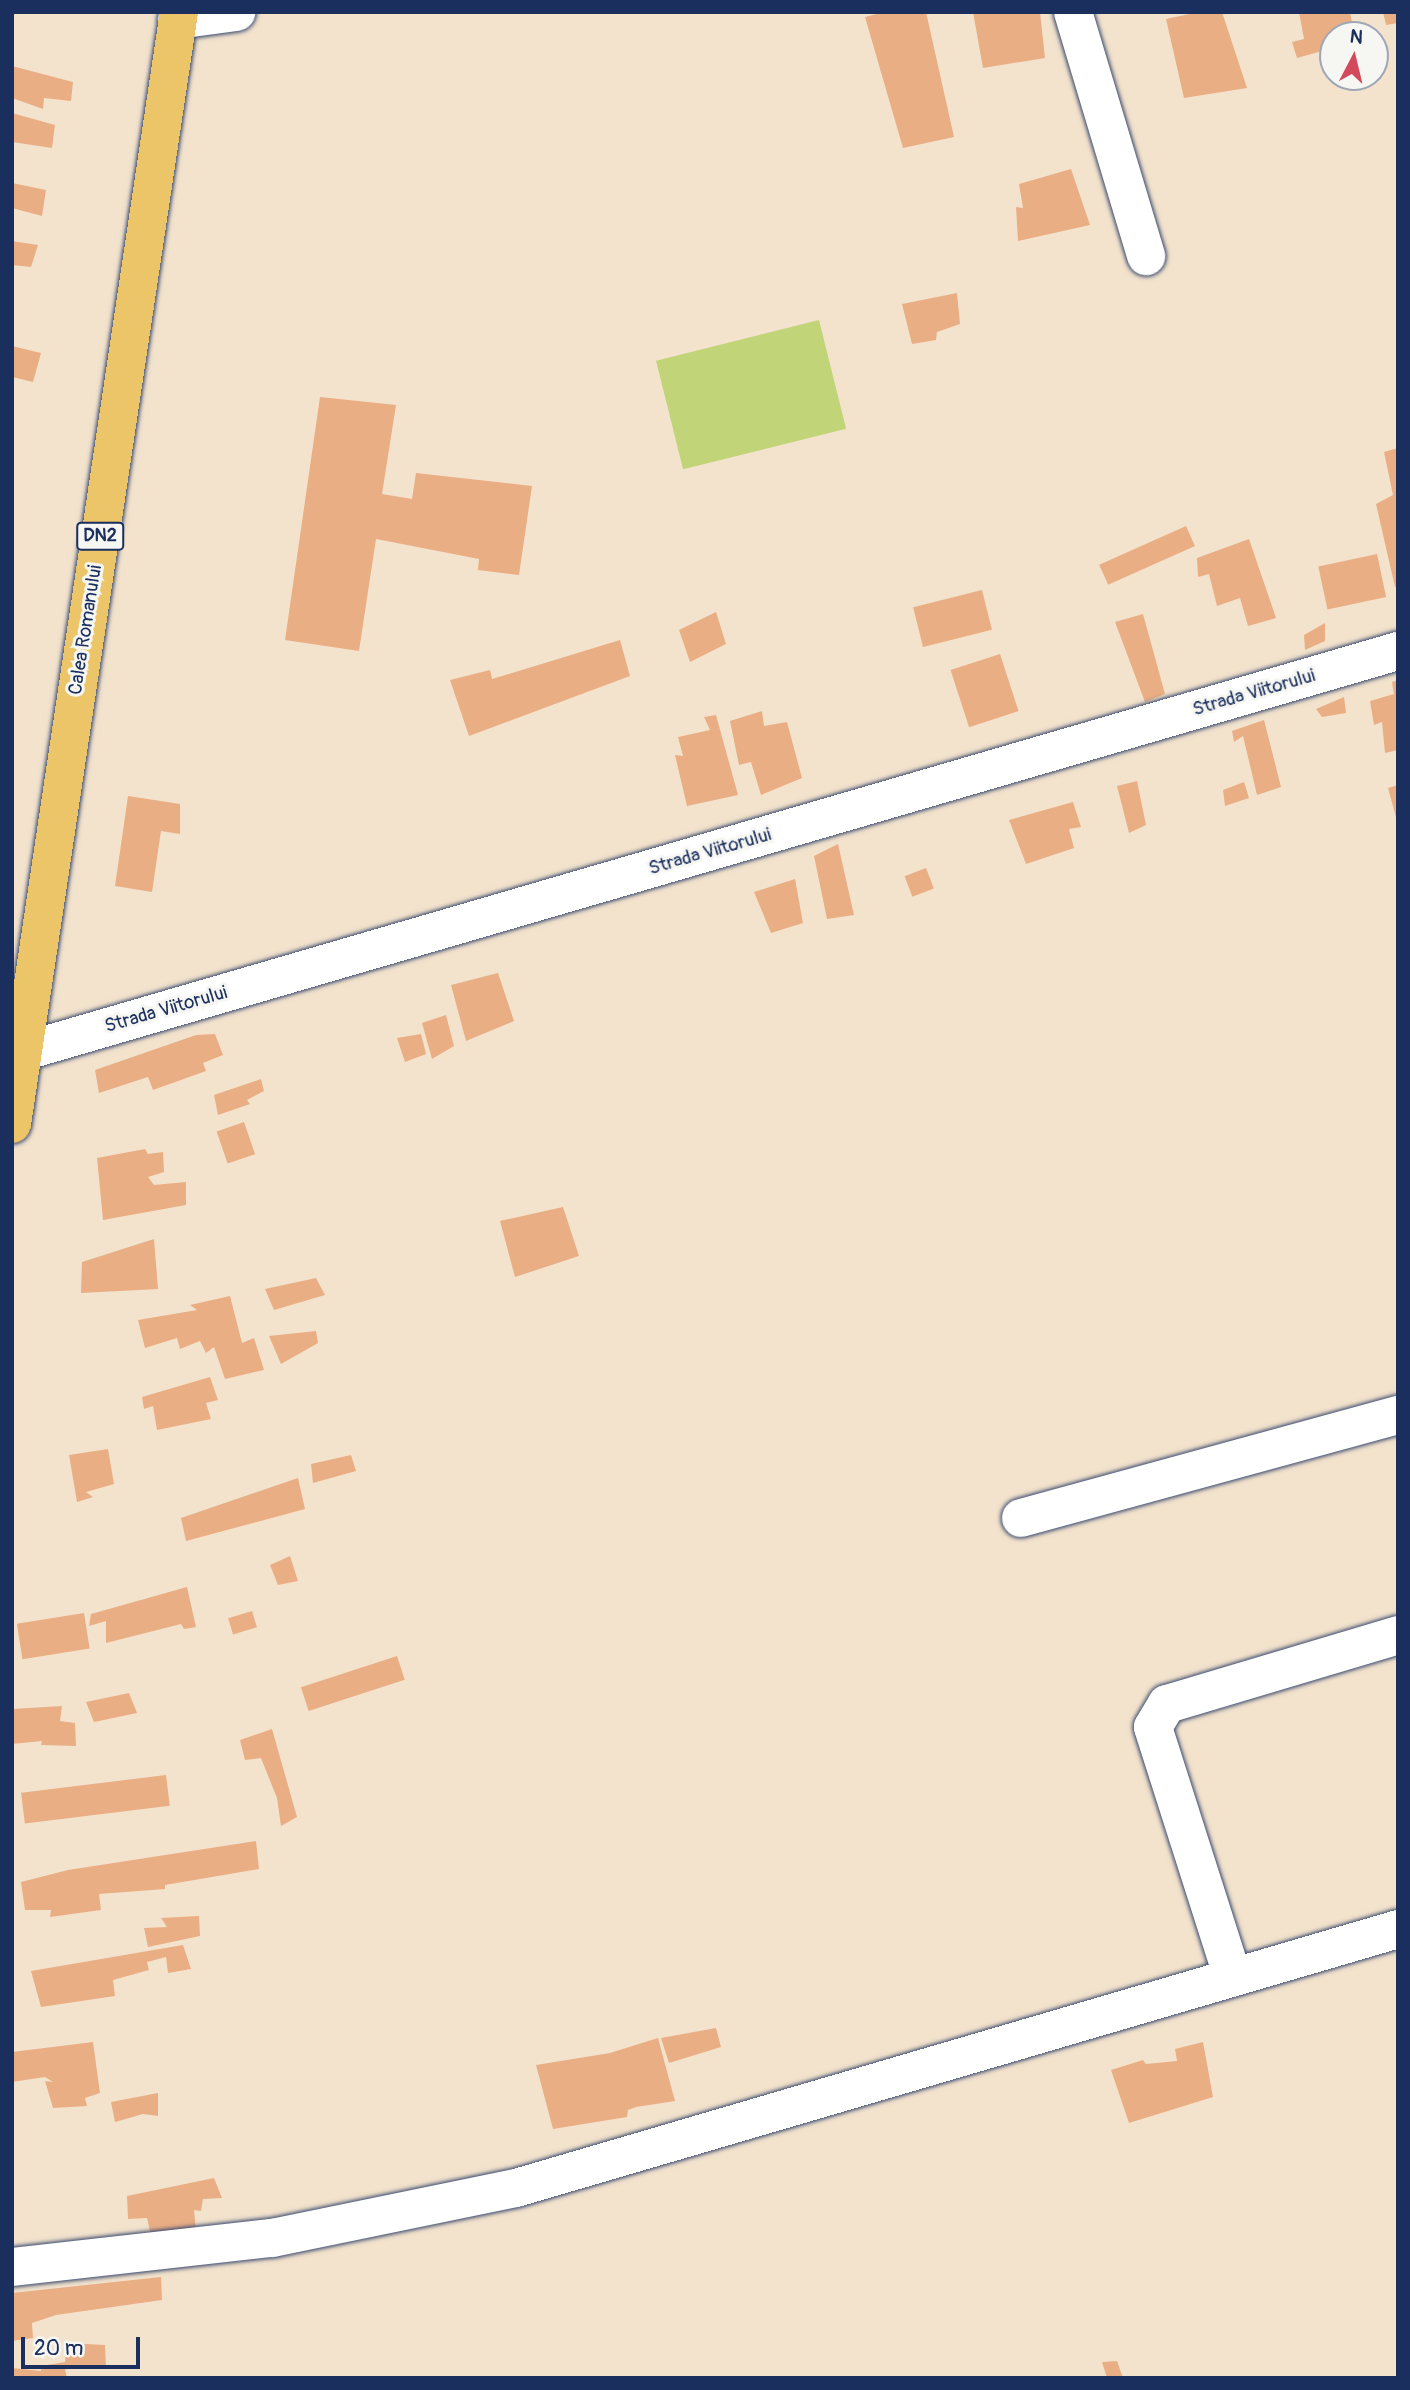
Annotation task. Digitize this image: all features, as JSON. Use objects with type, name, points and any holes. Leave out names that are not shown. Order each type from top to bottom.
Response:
[{"type":"main road","name":"Calea Romanului","points":[[12,1124],[178,16]]},
{"type":"street","points":[[178,16],[236,12]]},
{"type":"street","points":[[1073,12],[1146,256]]},
{"type":"street","name":"Strada Viitorului","points":[[22,1052],[1398,651]]},
{"type":"street","points":[[1021,1518],[1398,1415]]},
{"type":"street","points":[[1232,1975],[1153,1727],[1167,1704],[1398,1634]]},
{"type":"street","points":[[12,2267],[272,2238],[516,2188],[1232,1975],[1398,1929]]},
{"type":"green space","points":[[819,320],[846,429],[683,469],[656,361]]},
{"type":"building","points":[[884,12],[926,12],[954,137],[903,148],[865,17]]},
{"type":"building","points":[[973,12],[1040,12],[1045,58],[983,68]]},
{"type":"building","points":[[1199,12],[1222,12],[1247,88],[1184,98],[1166,19]]},
{"type":"building","points":[[1299,12],[1350,12],[1352,21],[1319,21],[1319,52],[1297,58],[1292,42],[1304,39]]},
{"type":"building","points":[[1383,12],[1398,12],[1398,23],[1389,24],[1389,21],[1385,21]]},
{"type":"building","points":[[12,66],[73,82],[71,101],[44,98],[43,109],[12,98]]},
{"type":"building","points":[[12,113],[55,125],[52,148],[12,142]]},
{"type":"building","points":[[1071,169],[1090,225],[1018,241],[1016,207],[1023,208],[1019,184]]},
{"type":"building","points":[[12,183],[46,190],[42,216],[12,208]]},
{"type":"building","points":[[12,241],[38,245],[31,267],[12,265]]},
{"type":"building","points":[[957,293],[960,324],[937,332],[936,340],[912,344],[902,304]]},
{"type":"building","points":[[12,346],[41,353],[33,382],[12,377]]},
{"type":"building","points":[[320,397],[396,405],[382,494],[412,499],[416,473],[532,486],[519,575],[478,570],[479,559],[376,539],[359,651],[285,640]]},
{"type":"building","points":[[1398,448],[1398,586],[1395,587],[1376,504],[1393,495],[1384,452]]},
{"type":"building","points":[[1186,526],[1195,546],[1108,585],[1099,565]]},
{"type":"building","points":[[1249,539],[1276,618],[1248,626],[1240,598],[1217,606],[1209,574],[1198,577],[1197,558]]},
{"type":"building","points":[[1377,554],[1386,597],[1327,610],[1318,566]]},
{"type":"building","points":[[982,590],[992,630],[923,647],[913,607]]},
{"type":"building","points":[[716,612],[726,644],[690,662],[679,630]]},
{"type":"building","points":[[1143,614],[1165,694],[1145,702],[1115,622]]},
{"type":"building","points":[[1325,623],[1325,641],[1305,650],[1304,635]]},
{"type":"building","points":[[620,640],[630,676],[469,736],[450,680],[490,670],[492,679]]},
{"type":"building","points":[[1000,654],[1019,711],[969,727],[951,670]]},
{"type":"building","points":[[1398,680],[1398,750],[1385,753],[1382,722],[1374,725],[1370,701],[1394,694],[1392,682]]},
{"type":"building","points":[[1344,697],[1346,713],[1322,717],[1316,709]]},
{"type":"building","points":[[762,711],[764,726],[787,722],[802,778],[761,795],[751,762],[739,765],[730,721]]},
{"type":"building","points":[[716,715],[738,795],[687,806],[675,755],[683,756],[678,737],[710,730],[704,717]]},
{"type":"building","points":[[1264,720],[1281,787],[1257,795],[1243,736],[1234,742],[1232,731]]},
{"type":"building","points":[[1137,781],[1146,825],[1129,833],[1117,786]]},
{"type":"building","points":[[1244,782],[1249,798],[1225,806],[1223,790]]},
{"type":"building","points":[[1398,785],[1398,820],[1397,821],[1388,788]]},
{"type":"building","points":[[128,796],[180,804],[180,834],[161,831],[152,892],[115,886]]},
{"type":"building","points":[[1073,802],[1081,827],[1069,829],[1074,848],[1026,864],[1009,820]]},
{"type":"building","points":[[838,844],[854,915],[827,919],[814,856]]},
{"type":"building","points":[[926,868],[934,889],[912,897],[905,876]]},
{"type":"building","points":[[795,879],[803,923],[771,933],[754,892]]},
{"type":"building","points":[[498,973],[514,1021],[466,1041],[451,985]]},
{"type":"building","points":[[446,1015],[454,1046],[432,1059],[422,1023]]},
{"type":"building","points":[[215,1034],[223,1055],[203,1063],[206,1071],[153,1090],[148,1077],[99,1093],[95,1070],[196,1035]]},
{"type":"building","points":[[421,1034],[426,1054],[405,1062],[397,1038]]},
{"type":"building","points":[[261,1079],[264,1091],[247,1100],[250,1104],[218,1115],[214,1095]]},
{"type":"building","points":[[244,1122],[255,1154],[228,1164],[217,1131]]},
{"type":"building","points":[[145,1149],[148,1154],[163,1152],[164,1172],[148,1177],[154,1185],[186,1182],[186,1205],[103,1220],[97,1158]]},
{"type":"building","points":[[563,1207],[579,1256],[515,1277],[500,1221]]},
{"type":"building","points":[[154,1239],[158,1289],[81,1293],[82,1262]]},
{"type":"building","points":[[316,1278],[325,1295],[274,1310],[265,1289]]},
{"type":"building","points":[[230,1296],[242,1343],[254,1338],[264,1370],[225,1379],[214,1347],[206,1353],[200,1341],[180,1349],[177,1338],[145,1348],[138,1320],[197,1310],[190,1305]]},
{"type":"building","points":[[316,1331],[318,1343],[281,1364],[269,1336]]},
{"type":"building","points":[[210,1377],[218,1400],[206,1403],[211,1419],[157,1430],[153,1406],[144,1409],[142,1397]]},
{"type":"building","points":[[108,1449],[114,1484],[86,1492],[93,1497],[77,1502],[69,1455]]},
{"type":"building","points":[[351,1455],[356,1471],[313,1483],[311,1464]]},
{"type":"building","points":[[298,1478],[305,1509],[186,1541],[181,1518]]},
{"type":"building","points":[[290,1556],[298,1581],[278,1585],[270,1565]]},
{"type":"building","points":[[187,1587],[196,1627],[184,1629],[181,1624],[106,1643],[106,1621],[89,1626],[91,1614]]},
{"type":"building","points":[[252,1611],[257,1627],[233,1635],[228,1618]]},
{"type":"building","points":[[84,1613],[90,1649],[22,1659],[17,1624]]},
{"type":"building","points":[[397,1656],[405,1680],[309,1711],[301,1687]]},
{"type":"building","points":[[129,1693],[137,1713],[94,1722],[86,1702]]},
{"type":"building","points":[[62,1706],[60,1721],[75,1723],[76,1746],[41,1745],[42,1741],[12,1744],[12,1709]]},
{"type":"building","points":[[272,1729],[297,1817],[281,1826],[277,1798],[261,1758],[245,1760],[240,1740]]},
{"type":"building","points":[[166,1775],[170,1806],[25,1824],[21,1793]]},
{"type":"building","points":[[256,1841],[259,1869],[165,1885],[165,1889],[99,1894],[101,1910],[50,1917],[51,1910],[25,1910],[21,1882],[68,1870]]},
{"type":"building","points":[[199,1916],[200,1936],[148,1947],[144,1928],[167,1927],[161,1918]]},
{"type":"building","points":[[183,1945],[191,1969],[168,1973],[166,1957],[147,1962],[149,1970],[113,1980],[115,1996],[41,2007],[31,1971]]},
{"type":"building","points":[[716,2028],[721,2047],[669,2063],[661,2038]]},
{"type":"building","points":[[658,2038],[675,2101],[636,2107],[628,2110],[627,2117],[553,2129],[536,2065],[610,2053]]},
{"type":"building","points":[[93,2042],[100,2093],[85,2098],[87,2106],[53,2108],[45,2081],[53,2082],[45,2077],[12,2082],[12,2052]]},
{"type":"building","points":[[1203,2042],[1213,2097],[1129,2123],[1111,2070],[1143,2060],[1146,2064],[1177,2061],[1175,2049]]},
{"type":"building","points":[[158,2093],[158,2116],[143,2114],[115,2122],[111,2102]]},
{"type":"building","points":[[214,2178],[222,2198],[203,2199],[201,2211],[194,2210],[197,2241],[154,2249],[147,2218],[128,2219],[127,2196]]},
{"type":"building","points":[[161,2277],[162,2300],[56,2315],[32,2323],[33,2338],[12,2341],[12,2293]]},
{"type":"building","points":[[67,2343],[105,2345],[106,2368],[65,2369],[67,2378],[12,2378],[12,2368],[41,2371],[41,2366],[65,2362]]},
{"type":"building","points":[[1117,2361],[1123,2378],[1107,2378],[1102,2362]]}]
